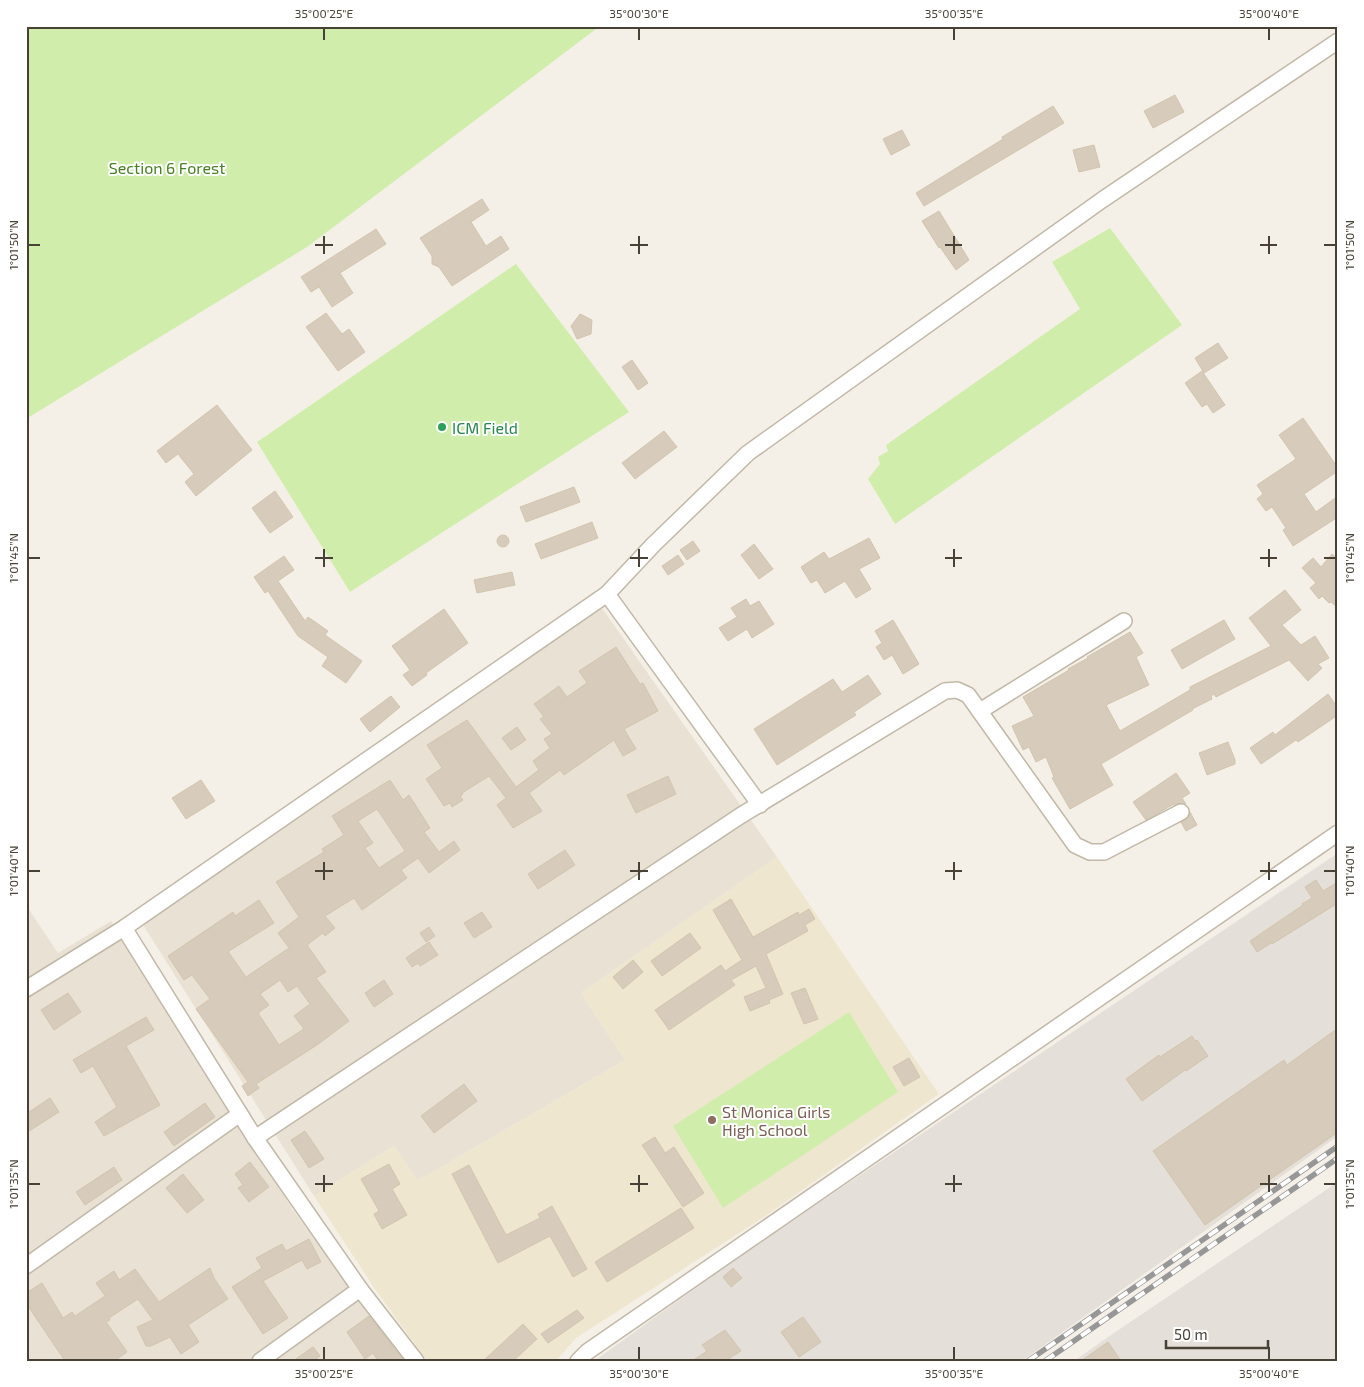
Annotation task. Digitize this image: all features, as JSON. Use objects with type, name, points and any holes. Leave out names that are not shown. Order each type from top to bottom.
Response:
[{"type":"street","points":[[26,989],[124,928],[607,594],[653,545],[748,453],[1095,205],[1338,41]]},
{"type":"street","points":[[607,594],[760,804]]},
{"type":"street","points":[[980,711],[1124,621]]},
{"type":"street","points":[[255,1138],[740,816],[945,691],[957,690],[968,695],[1075,845],[1090,852],[1104,852],[1181,812]]},
{"type":"street","points":[[578,1361],[603,1340],[1338,833]]},
{"type":"street","points":[[124,928],[255,1138],[360,1289],[416,1361]]},
{"type":"street","points":[[26,1266],[240,1114]]},
{"type":"street","points":[[260,1361],[360,1289]]},
{"type":"shaded area","points":[[602,608],[777,857],[581,993],[625,1060],[417,1180],[394,1146],[314,1196],[143,925]]},
{"type":"shaded area","points":[[1338,853],[1338,1136],[1022,1361],[594,1361],[746,1252]]},
{"type":"shaded area","name":"St Monica Girls High School","points":[[777,857],[939,1094],[761,1219],[576,1338],[556,1361],[427,1361],[375,1289],[314,1196],[394,1146],[417,1180],[625,1060],[581,993]]},
{"type":"shaded area","points":[[26,905],[58,953],[111,921],[293,1210],[407,1361],[26,1361]]},
{"type":"shaded area","points":[[1338,1182],[1338,1361],[1074,1361],[1111,1335]]},
{"type":"green space","name":"Section 6 Forest","points":[[26,26],[600,26],[307,247],[26,419]]},
{"type":"green space","points":[[1110,228],[1182,325],[895,524],[868,479],[880,464],[878,457],[888,451],[886,445],[1080,309],[1052,262]]},
{"type":"green space","name":"ICM Field","points":[[516,264],[629,412],[350,592],[257,442]]},
{"type":"green space","points":[[849,1012],[898,1092],[723,1208],[673,1126]]},
{"type":"building","points":[[1175,95],[1184,112],[1153,128],[1144,111]]},
{"type":"building","points":[[1053,106],[1064,123],[924,206],[916,193]]},
{"type":"building","points":[[902,130],[910,145],[891,155],[883,139]]},
{"type":"building","points":[[1094,145],[1100,167],[1079,172],[1073,150]]},
{"type":"building","points":[[482,199],[489,210],[471,222],[486,246],[501,236],[509,249],[452,286],[439,267],[432,264],[432,256],[420,238]]},
{"type":"building","points":[[939,211],[969,260],[956,270],[922,221]]},
{"type":"building","points":[[376,229],[386,244],[340,273],[353,293],[332,307],[319,287],[311,292],[301,277]]},
{"type":"building","points":[[326,313],[342,334],[349,329],[365,352],[338,371],[306,327]]},
{"type":"building","points":[[580,314],[592,320],[591,334],[577,339],[571,326]]},
{"type":"building","points":[[1218,343],[1228,358],[1204,373],[1195,358]]},
{"type":"building","points":[[632,360],[648,383],[638,390],[622,367]]},
{"type":"building","points":[[1202,371],[1225,405],[1213,413],[1207,404],[1202,407],[1185,383]]},
{"type":"building","points":[[217,405],[252,450],[196,496],[185,482],[194,474],[178,454],[166,463],[157,451]]},
{"type":"building","points":[[1303,418],[1338,468],[1338,471],[1304,494],[1316,512],[1338,496],[1338,517],[1293,546],[1283,530],[1286,528],[1272,507],[1266,511],[1257,499],[1263,494],[1257,485],[1296,459],[1279,435]]},
{"type":"building","points":[[664,431],[677,447],[635,479],[622,463]]},
{"type":"building","points":[[574,487],[580,502],[526,522],[520,507]]},
{"type":"building","points":[[275,491],[293,517],[270,533],[252,508]]},
{"type":"building","points":[[592,522],[598,538],[541,559],[535,544]]},
{"type":"building","points":[[501,535],[505,535],[509,541],[505,547],[501,547],[497,543],[497,539]]},
{"type":"building","points":[[869,538],[880,558],[859,569],[871,589],[856,598],[845,581],[825,593],[817,580],[811,583],[801,567],[824,552],[829,559]]},
{"type":"building","points":[[693,541],[700,551],[687,560],[680,550]]},
{"type":"building","points":[[754,544],[773,569],[759,579],[741,555]]},
{"type":"building","points":[[1332,554],[1338,559],[1338,608],[1322,596],[1319,599],[1310,588],[1316,583],[1302,568],[1313,558],[1321,567]]},
{"type":"building","points":[[678,555],[684,564],[668,575],[662,566]]},
{"type":"building","points":[[284,556],[294,570],[278,581],[305,621],[308,617],[328,631],[325,635],[362,661],[346,683],[322,666],[328,657],[298,636],[268,591],[265,593],[254,577]]},
{"type":"building","points":[[512,572],[515,585],[477,593],[474,580]]},
{"type":"building","points":[[1285,590],[1301,610],[1282,625],[1301,645],[1315,636],[1329,658],[1318,664],[1322,668],[1308,681],[1289,660],[1216,697],[1214,694],[1211,696],[1212,699],[1101,764],[1113,785],[1070,809],[1052,778],[1054,777],[1046,757],[1036,762],[1029,747],[1023,750],[1012,726],[1034,716],[1023,697],[1087,657],[1130,632],[1143,653],[1136,657],[1149,685],[1106,705],[1120,731],[1190,690],[1190,687],[1271,646],[1249,618]]},
{"type":"building","points":[[746,599],[750,606],[759,601],[774,624],[752,638],[747,629],[728,641],[719,628],[737,617],[731,608]]},
{"type":"building","points":[[444,609],[468,643],[426,673],[427,675],[412,686],[403,675],[410,670],[392,646]]},
{"type":"building","points":[[893,620],[919,664],[903,674],[892,655],[884,660],[876,647],[882,643],[875,631]]},
{"type":"building","points":[[1224,620],[1235,639],[1182,669],[1171,650]]},
{"type":"building","points":[[616,647],[640,684],[643,683],[658,711],[624,729],[636,749],[623,756],[614,740],[564,775],[560,770],[529,793],[542,811],[513,828],[497,805],[506,798],[489,776],[462,793],[460,796],[463,800],[452,807],[450,803],[444,806],[426,779],[442,768],[427,745],[467,720],[516,787],[539,770],[533,761],[550,748],[544,739],[552,734],[540,719],[544,717],[534,704],[559,686],[567,697],[587,683],[579,671]]},
{"type":"building","points":[[868,675],[881,694],[854,712],[856,715],[777,765],[754,729],[833,679],[842,692]]},
{"type":"building","points":[[1328,694],[1338,708],[1338,715],[1261,764],[1250,748],[1273,732],[1275,735]]},
{"type":"building","points":[[391,696],[400,707],[370,732],[360,719]]},
{"type":"building","points":[[517,727],[526,740],[511,750],[502,738]]},
{"type":"building","points":[[1228,742],[1235,764],[1207,775],[1199,753]]},
{"type":"building","points":[[1176,773],[1190,793],[1182,798],[1186,804],[1172,805],[1146,820],[1133,802]]},
{"type":"building","points":[[668,776],[676,794],[636,813],[627,795]]},
{"type":"building","points":[[201,780],[215,801],[186,819],[172,798]]},
{"type":"building","points":[[390,780],[403,800],[409,795],[430,828],[424,832],[439,852],[454,841],[460,850],[429,873],[418,858],[401,870],[407,878],[362,910],[354,898],[325,916],[335,928],[325,936],[323,933],[307,945],[326,972],[316,978],[349,1021],[317,1045],[256,1084],[259,1088],[248,1096],[242,1086],[248,1082],[196,1009],[210,999],[192,975],[184,980],[168,956],[233,912],[235,916],[259,900],[274,923],[229,951],[229,953],[246,977],[289,948],[278,933],[299,917],[276,882],[324,852],[322,849],[344,835],[332,816]],"holes":[[[377,809],[405,851],[379,868],[365,848],[373,843],[358,821]],[[280,980],[288,992],[297,986],[310,1004],[294,1016],[304,1029],[279,1045],[258,1013],[269,1005],[260,994]]]},
{"type":"building","points":[[1190,812],[1197,825],[1186,831],[1181,822],[1189,817]]},
{"type":"building","points":[[565,850],[575,865],[538,889],[528,874]]},
{"type":"building","points":[[1316,880],[1323,891],[1338,882],[1338,903],[1257,952],[1250,941],[1312,898],[1305,887]]},
{"type":"building","points":[[731,899],[753,937],[798,912],[799,915],[809,909],[815,919],[805,925],[808,931],[766,954],[783,994],[769,1000],[770,1003],[750,1011],[744,997],[766,988],[756,966],[731,980],[735,985],[669,1030],[655,1010],[721,965],[725,971],[742,960],[713,910]]},
{"type":"building","points":[[482,912],[492,927],[474,938],[464,923]]},
{"type":"building","points":[[429,927],[435,936],[426,942],[420,933]]},
{"type":"building","points":[[690,933],[701,948],[662,976],[651,961]]},
{"type":"building","points":[[429,942],[438,955],[420,966],[418,963],[412,967],[406,958]]},
{"type":"building","points":[[633,960],[643,972],[623,989],[613,977]]},
{"type":"building","points":[[384,980],[393,994],[374,1007],[365,993]]},
{"type":"building","points":[[805,988],[818,1019],[804,1024],[791,993]]},
{"type":"building","points":[[68,993],[81,1012],[54,1030],[41,1010]]},
{"type":"building","points":[[146,1017],[154,1030],[126,1046],[160,1105],[104,1136],[95,1122],[117,1107],[93,1066],[81,1073],[73,1060]]},
{"type":"building","points":[[1338,1028],[1338,1132],[1205,1225],[1153,1151],[1284,1060],[1287,1065]]},
{"type":"building","points":[[1192,1036],[1208,1056],[1142,1101],[1126,1079],[1159,1055],[1160,1057]]},
{"type":"building","points":[[909,1058],[920,1077],[904,1086],[893,1067]]},
{"type":"building","points":[[464,1084],[477,1101],[434,1133],[421,1116]]},
{"type":"building","points":[[50,1098],[59,1112],[26,1133],[26,1114]]},
{"type":"building","points":[[205,1103],[215,1117],[174,1146],[164,1132]]},
{"type":"building","points":[[305,1131],[324,1159],[309,1168],[291,1140]]},
{"type":"building","points":[[655,1137],[665,1153],[674,1147],[704,1193],[683,1207],[642,1145]]},
{"type":"building","points":[[250,1162],[269,1187],[249,1202],[238,1188],[243,1185],[235,1174]]},
{"type":"building","points":[[389,1164],[400,1184],[392,1189],[407,1215],[382,1229],[374,1214],[379,1211],[361,1179]]},
{"type":"building","points":[[469,1165],[506,1235],[540,1218],[538,1214],[552,1206],[587,1269],[573,1277],[550,1236],[498,1263],[452,1174]]},
{"type":"building","points":[[114,1167],[122,1180],[85,1205],[76,1192]]},
{"type":"building","points":[[183,1174],[204,1200],[187,1213],[166,1188]]},
{"type":"building","points":[[681,1208],[694,1228],[607,1282],[595,1262]]},
{"type":"building","points":[[309,1239],[321,1262],[307,1269],[302,1260],[263,1281],[288,1318],[263,1334],[232,1287],[262,1268],[256,1258],[282,1244],[286,1251]]},
{"type":"building","points":[[210,1268],[214,1278],[228,1299],[188,1325],[199,1342],[181,1354],[170,1337],[151,1346],[146,1346],[137,1327],[153,1320],[138,1299],[106,1322],[127,1352],[114,1361],[65,1361],[26,1303],[26,1293],[42,1283],[63,1318],[72,1312],[75,1316],[105,1296],[96,1283],[114,1271],[119,1280],[135,1269],[159,1302]]},
{"type":"building","points":[[733,1268],[742,1278],[731,1287],[723,1277]]},
{"type":"building","points":[[577,1310],[584,1318],[548,1343],[541,1334]]},
{"type":"building","points":[[369,1316],[404,1361],[378,1361],[373,1353],[365,1359],[347,1332]]},
{"type":"building","points":[[803,1317],[821,1342],[799,1357],[781,1332]]},
{"type":"building","points":[[523,1324],[537,1339],[513,1361],[483,1361]]},
{"type":"building","points":[[725,1330],[741,1351],[725,1361],[692,1361],[707,1351],[702,1345]]},
{"type":"building","points":[[1108,1342],[1121,1361],[1081,1361]]},
{"type":"building","points":[[313,1347],[320,1356],[313,1361],[293,1361]]},
{"type":"railway","points":[[1028,1361],[1338,1146]]},
{"type":"railway","points":[[1045,1361],[1338,1158]]},
{"type":"place","name":"ICM Field","points":[[442,427]]},
{"type":"place","name":"St Monica Girls High School","points":[[712,1120]]}]
